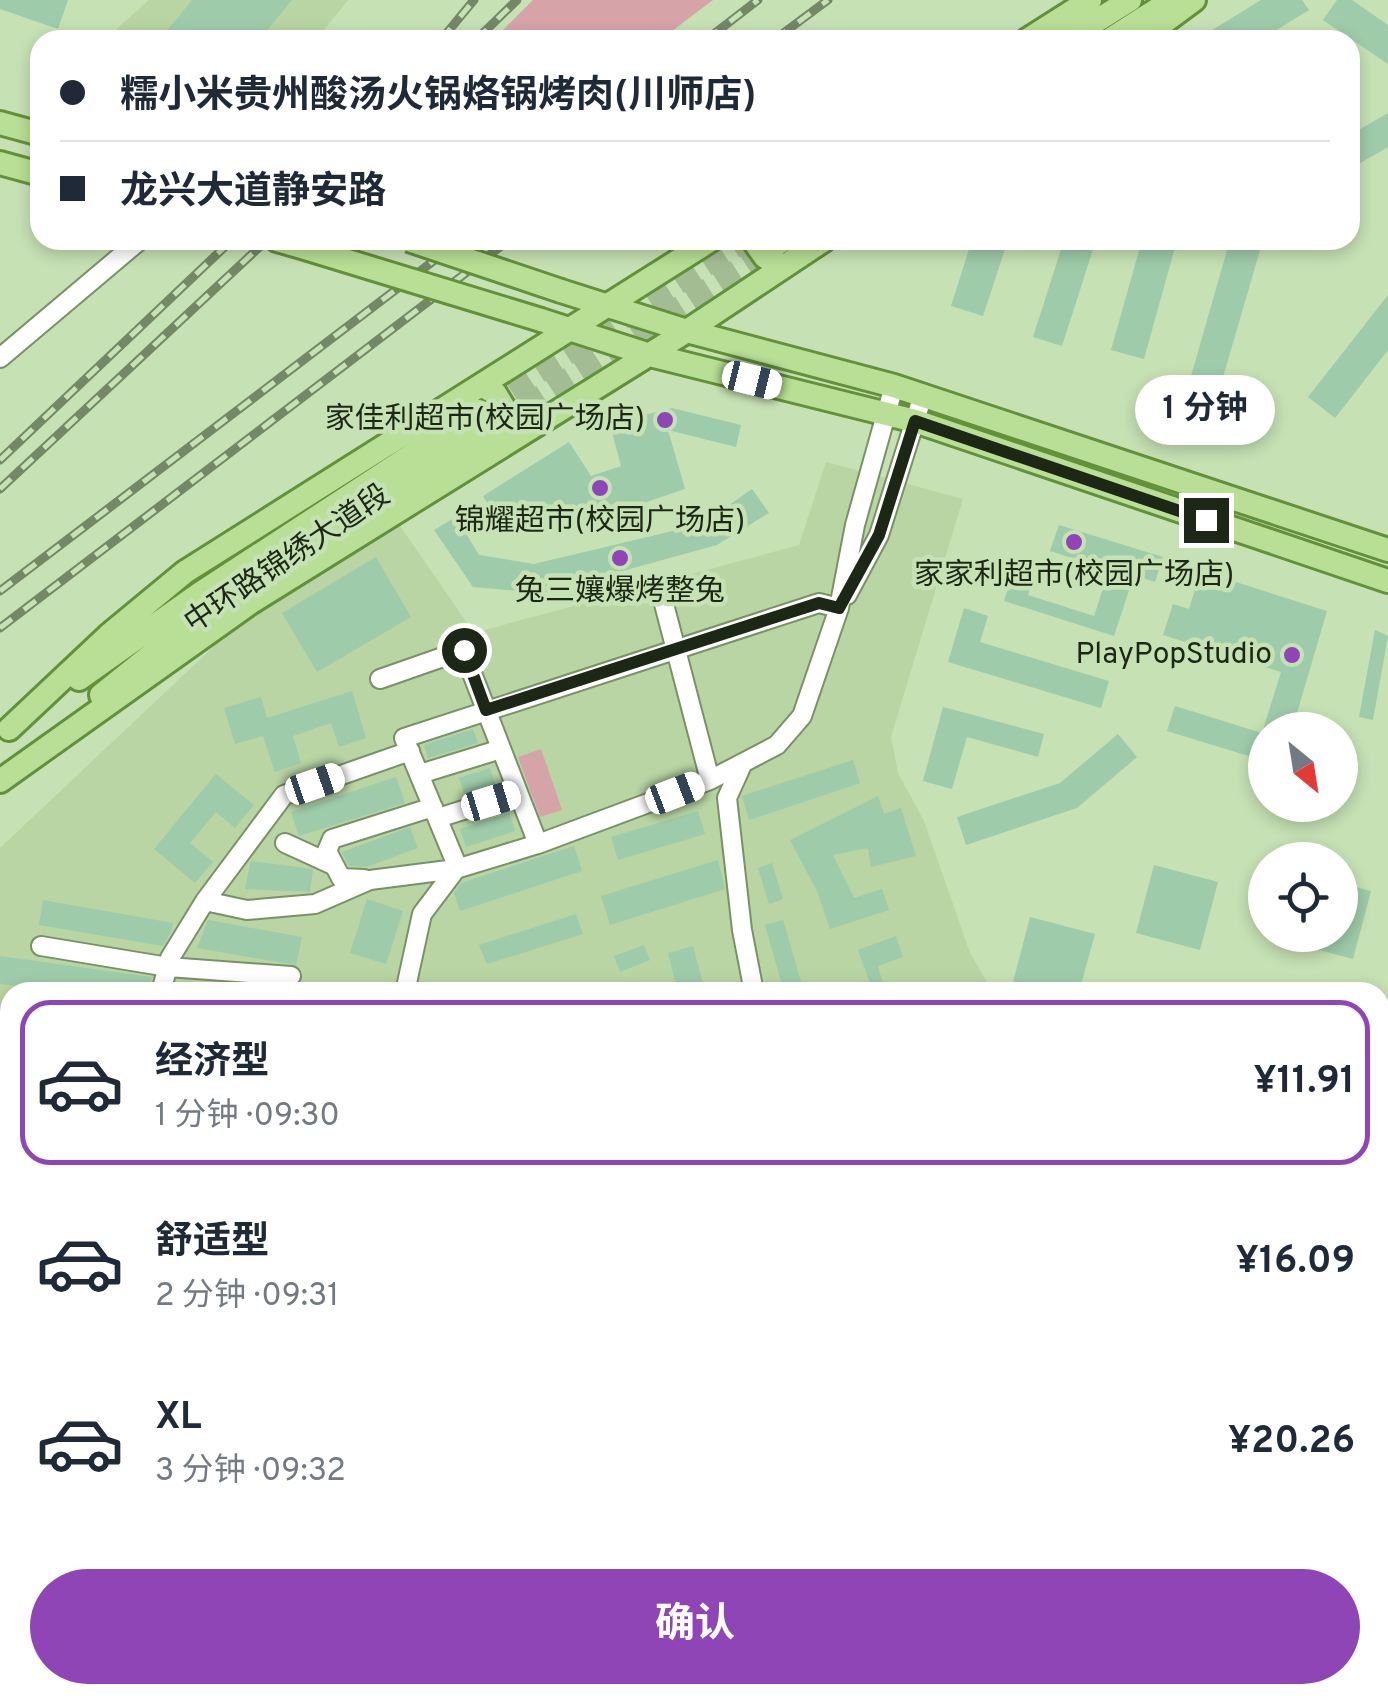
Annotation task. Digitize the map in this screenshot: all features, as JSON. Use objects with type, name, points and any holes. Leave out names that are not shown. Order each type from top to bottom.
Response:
[{"type":"main road","points":[[1043,30],[1090,0]]},
{"type":"main road","points":[[1082,30],[1130,0]]},
{"type":"main road","points":[[1125,30],[1172,0]]},
{"type":"main road","points":[[1154,30],[1194,0]]},
{"type":"main road","points":[[0,123],[30,131]]},
{"type":"main road","points":[[0,164],[30,172]]},
{"type":"main road","points":[[312,250],[650,355],[915,421],[1388,581]]},
{"type":"main road","points":[[440,250],[687,332],[923,395],[1388,550]]},
{"type":"main road","points":[[5,733],[110,634],[184,572],[696,250]]},
{"type":"main road","points":[[760,250],[765,257],[781,250]]},
{"type":"main road","points":[[491,427],[650,355],[687,332],[781,250]]},
{"type":"main road","points":[[481,385],[495,393],[511,419],[491,427]]},
{"type":"main road","name":"中环路锦绣大道段","points":[[5,733],[199,594],[491,427]]},
{"type":"main road","name":"中环路锦绣大道段","points":[[0,778],[238,586],[491,427]]},
{"type":"street","points":[[0,358],[128,250]]},
{"type":"street","points":[[332,839],[327,851],[341,878],[370,880],[457,868],[538,844],[710,780],[741,768],[777,745],[802,716],[839,608],[855,525],[894,386]]},
{"type":"street","points":[[839,608],[879,535],[923,395]]},
{"type":"street","points":[[659,586],[676,647],[694,748],[710,780]]},
{"type":"street","points":[[457,868],[404,738],[819,603],[839,608]]},
{"type":"street","points":[[380,678],[464,650],[538,844]]},
{"type":"street","points":[[420,774],[500,749]]},
{"type":"street","points":[[164,982],[205,901],[284,795],[410,752]]},
{"type":"street","points":[[741,768],[727,798],[752,982]]},
{"type":"street","points":[[311,855],[332,839],[517,793]]},
{"type":"street","points":[[286,843],[333,866]]},
{"type":"street","points":[[407,982],[422,914],[457,868]]},
{"type":"street","points":[[205,901],[247,910],[315,904],[370,880]]},
{"type":"street","points":[[41,946],[168,968],[291,976]]},
{"type":"shaded area","points":[[149,0],[348,0],[324,30],[115,30]]},
{"type":"shaded area","points":[[533,0],[713,0],[673,30],[503,30]]},
{"type":"shaded area","points":[[826,462],[963,499],[891,737],[898,773],[924,821],[970,953],[987,982],[0,982],[0,848],[244,618],[398,523],[474,633],[799,545]]},
{"type":"shaded area","points":[[541,749],[562,810],[540,817],[518,757]]},
{"type":"building","points":[[0,0],[68,0],[58,29],[0,9]]},
{"type":"building","points":[[192,0],[292,0],[267,30],[168,30]]},
{"type":"building","points":[[1261,0],[1302,0],[1309,10],[1276,30],[1212,30]]},
{"type":"building","points":[[1337,0],[1352,0],[1388,25],[1388,64],[1360,45],[1360,30],[1338,30],[1323,20]]},
{"type":"building","points":[[1388,113],[1388,147],[1360,163],[1360,129]]},
{"type":"building","points":[[969,250],[1005,250],[983,316],[951,306]]},
{"type":"building","points":[[1061,250],[1093,250],[1062,346],[1033,337]]},
{"type":"building","points":[[1139,250],[1174,250],[1144,359],[1111,350]]},
{"type":"building","points":[[1227,250],[1260,250],[1221,384],[1191,376]]},
{"type":"building","points":[[1388,295],[1388,350],[1335,418],[1308,397]]},
{"type":"building","points":[[672,408],[741,425],[736,447],[668,430],[685,489],[596,519],[546,528],[527,501],[497,519],[483,496],[569,442],[591,476],[621,466],[610,424]]},
{"type":"building","points":[[752,489],[769,513],[717,545],[542,593],[473,587],[434,530],[456,517],[479,555],[534,564],[702,524]]},
{"type":"building","points":[[1059,525],[1163,557],[1155,582],[1134,575],[1114,636],[1004,601],[1015,566],[1035,572],[1028,595],[1094,616],[1109,570],[1050,551]]},
{"type":"building","points":[[376,557],[411,617],[317,672],[282,613]]},
{"type":"building","points":[[1201,571],[1327,611],[1297,712],[1269,712],[1281,672],[1163,635],[1173,604],[1189,609]]},
{"type":"building","points":[[964,608],[988,616],[980,642],[1109,681],[1101,708],[948,662]]},
{"type":"building","points":[[1375,630],[1388,636],[1373,720],[1359,717]]},
{"type":"building","points":[[352,691],[366,738],[339,747],[331,723],[293,736],[301,763],[275,772],[263,736],[235,744],[224,708],[261,697],[267,718]]},
{"type":"building","points":[[1175,706],[1248,729],[1248,756],[1167,731]]},
{"type":"building","points":[[943,707],[1044,734],[1038,757],[967,737],[952,789],[923,781]]},
{"type":"building","points":[[473,729],[478,743],[428,758],[424,745]]},
{"type":"building","points":[[1118,734],[1137,757],[1077,808],[966,845],[957,817],[1060,783]]},
{"type":"building","points":[[853,760],[860,783],[749,820],[742,796]]},
{"type":"building","points":[[490,768],[496,786],[465,796],[459,778]]},
{"type":"building","points":[[216,774],[254,805],[235,828],[216,812],[190,843],[213,862],[195,883],[154,849]]},
{"type":"building","points":[[396,777],[405,803],[299,836],[291,812]]},
{"type":"building","points":[[878,796],[884,814],[901,808],[916,856],[871,867],[868,848],[833,855],[854,898],[882,889],[889,910],[830,929],[817,891],[790,840]]},
{"type":"building","points":[[698,811],[705,834],[618,860],[611,837]]},
{"type":"building","points":[[509,813],[515,831],[466,847],[460,829]]},
{"type":"building","points":[[410,827],[418,848],[366,867],[349,866],[342,852]]},
{"type":"building","points":[[574,846],[582,871],[460,911],[454,893],[461,883]]},
{"type":"building","points":[[718,860],[725,889],[610,925],[601,896]]},
{"type":"building","points":[[251,861],[313,869],[310,892],[245,889]]},
{"type":"building","points":[[772,863],[783,899],[769,904],[758,868]]},
{"type":"building","points":[[1154,865],[1218,882],[1200,950],[1136,933]]},
{"type":"building","points":[[1358,888],[1371,891],[1358,940]]},
{"type":"building","points":[[367,899],[403,911],[386,964],[350,953]]},
{"type":"building","points":[[43,900],[173,923],[163,946],[39,925]]},
{"type":"building","points":[[576,914],[583,934],[487,964],[479,945]]},
{"type":"building","points":[[1030,917],[1095,934],[1082,982],[1013,982]]},
{"type":"building","points":[[208,920],[302,937],[296,965],[197,948]]},
{"type":"building","points":[[783,920],[801,982],[781,982],[765,925]]},
{"type":"building","points":[[896,936],[903,957],[878,966],[882,982],[869,982],[858,950]]},
{"type":"building","points":[[644,945],[650,960],[620,972],[614,956]]},
{"type":"building","points":[[693,946],[702,982],[675,982],[668,953]]},
{"type":"building","points":[[1326,952],[1355,952],[1353,959]]},
{"type":"building","points":[[0,956],[152,977],[151,982],[0,982]]},
{"type":"tunnel","points":[[483,408],[730,250]]},
{"type":"tunnel","points":[[496,425],[768,250]]},
{"type":"railway","points":[[449,30],[474,0]]},
{"type":"railway","points":[[486,30],[517,0]]},
{"type":"railway","points":[[719,30],[758,0]]},
{"type":"railway","points":[[788,30],[828,0]]},
{"type":"railway","points":[[0,460],[221,250]]},
{"type":"railway","points":[[0,489],[256,250]]},
{"type":"railway","points":[[0,591],[448,250]]},
{"type":"railway","points":[[0,628],[496,250]]},
{"type":"place","name":"家佳利超市(校园广场店)","points":[[665,420]]},
{"type":"place","name":"锦耀超市(校园广场店)","points":[[600,488]]},
{"type":"place","name":"家家利超市(校园广场店)","points":[[1074,542]]},
{"type":"place","name":"兔三孃·爆烤整兔","points":[[620,558]]},
{"type":"place","name":"PlayPopStudio","points":[[1292,655]]},
{"type":"route","points":[[464,650],[486,710],[819,603],[839,608],[879,535],[915,421],[1206,520]]}]
